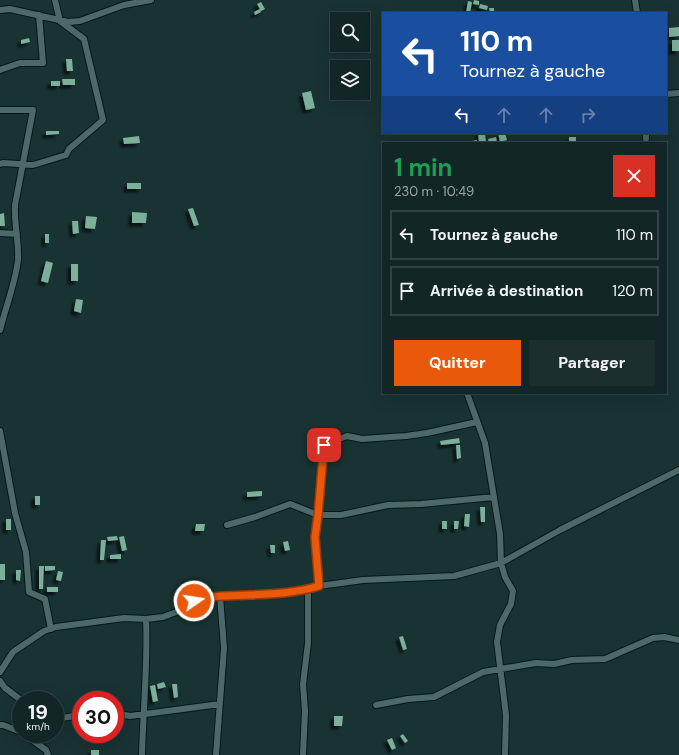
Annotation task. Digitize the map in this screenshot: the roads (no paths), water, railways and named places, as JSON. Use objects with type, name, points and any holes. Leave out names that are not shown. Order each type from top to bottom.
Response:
[{"type":"street","points":[[55,0],[60,21]]},
{"type":"street","points":[[118,7],[120,0]]},
{"type":"street","points":[[60,21],[80,21],[118,7],[151,0]]},
{"type":"street","points":[[635,0],[637,12]]},
{"type":"street","points":[[0,10],[10,9],[51,17],[60,21],[84,39],[103,120],[69,149],[66,155],[34,165],[0,164]]},
{"type":"street","points":[[0,70],[20,63],[43,63],[39,15]]},
{"type":"street","points":[[667,94],[679,92]]},
{"type":"street","points":[[0,110],[33,110],[24,164],[15,205],[14,217],[18,244],[18,261],[13,288],[0,330]]},
{"type":"street","points":[[0,233],[16,234]]},
{"type":"street","points":[[467,394],[485,443],[500,534],[501,563],[505,578],[513,591],[511,604],[500,625],[497,642],[501,685],[506,714],[505,755]]},
{"type":"street","points":[[319,586],[315,537],[324,445],[347,436],[362,439],[406,436],[478,422]]},
{"type":"street","points":[[0,431],[15,513],[26,552],[29,592],[45,599],[51,629]]},
{"type":"street","points":[[0,672],[13,652],[44,631],[51,629],[124,618],[146,619],[163,617],[179,612],[194,601],[207,597],[308,590],[319,586],[363,580],[454,576],[501,563],[560,530],[679,471]]},
{"type":"street","points":[[227,525],[255,517],[290,504],[318,515],[341,515],[388,505],[494,496]]},
{"type":"street","points":[[304,755],[305,711],[303,684],[308,643],[308,590]]},
{"type":"street","points":[[216,755],[224,648],[220,596]]},
{"type":"street","points":[[142,755],[147,652],[146,619]]},
{"type":"street","points":[[376,705],[408,699],[434,697],[445,693],[471,677],[483,672],[500,668],[536,663],[554,664],[572,660],[605,659],[653,638],[664,637],[679,640]]},
{"type":"street","points":[[0,681],[5,688],[12,693]]},
{"type":"street","points":[[124,715],[143,715],[220,704]]},
{"type":"street","points":[[0,725],[12,728]]},
{"type":"street","points":[[36,743],[46,750],[48,755]]}]
